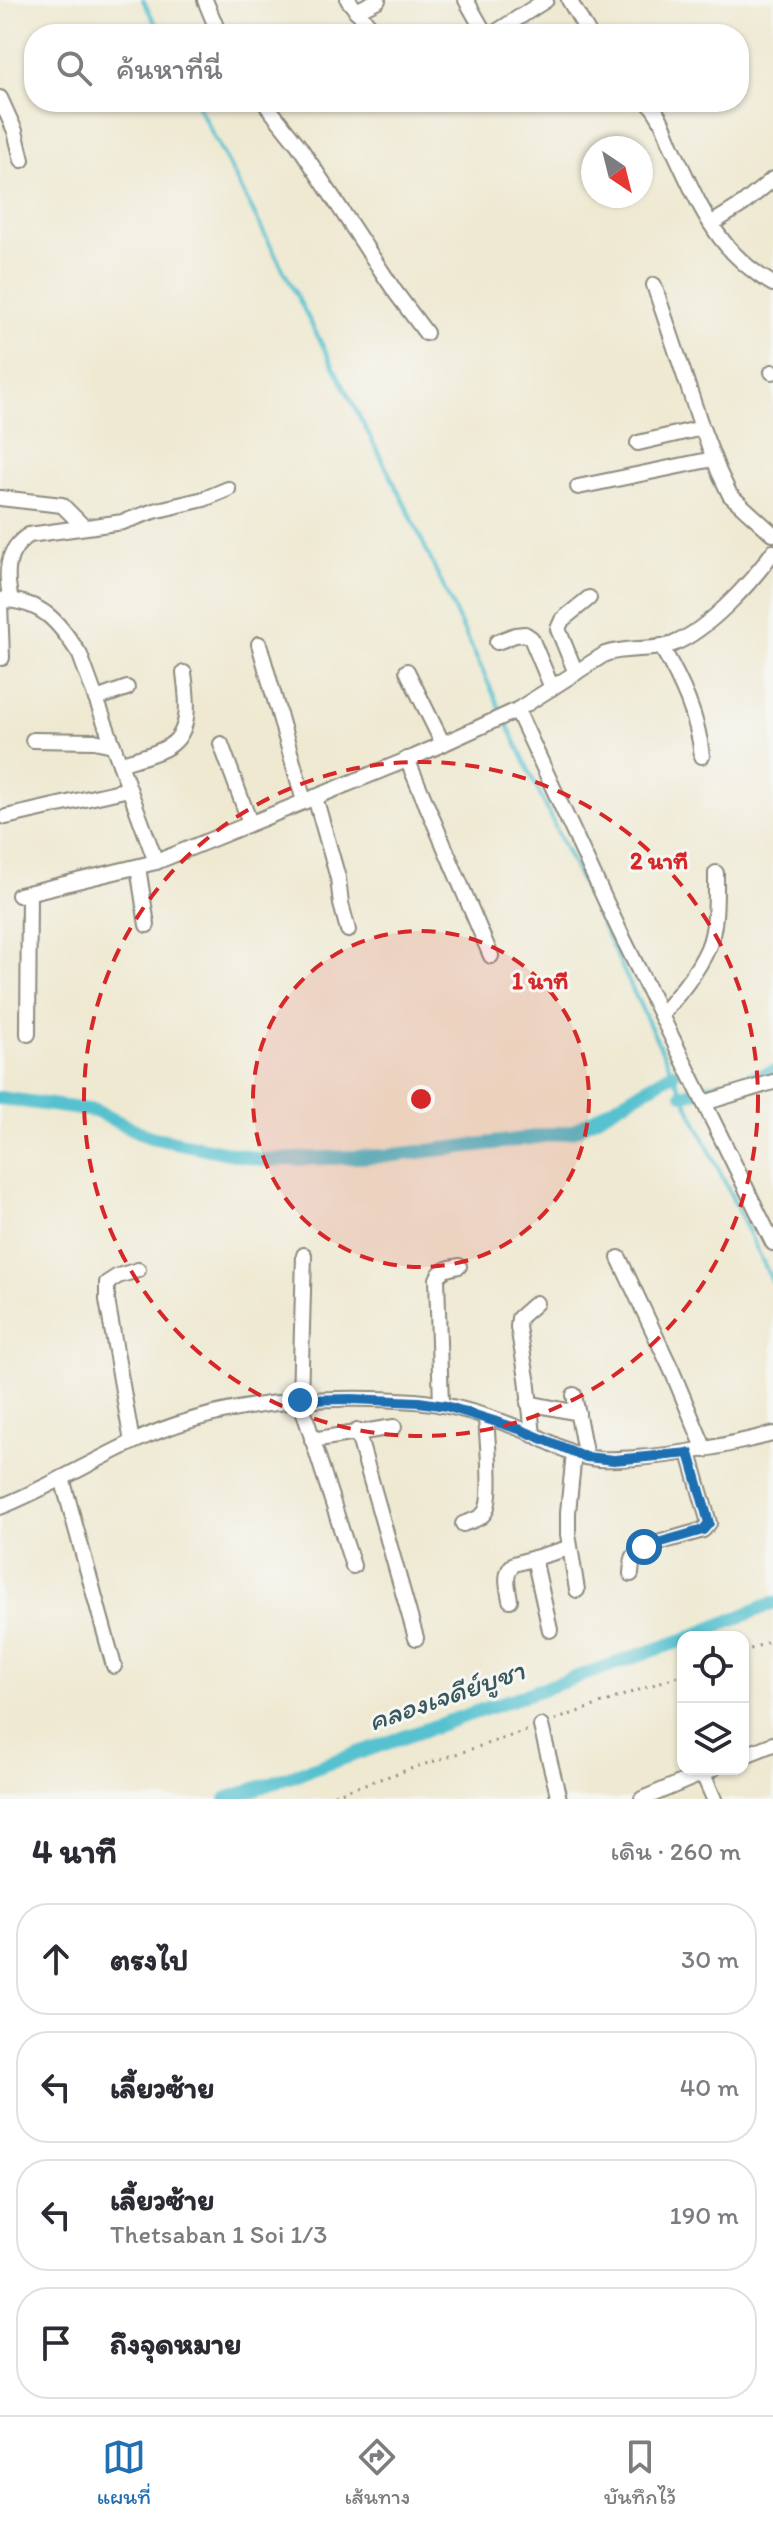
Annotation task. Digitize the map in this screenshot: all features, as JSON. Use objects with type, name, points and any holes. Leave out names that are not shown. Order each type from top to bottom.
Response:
[{"type":"street","points":[[205,0],[215,24]]},
{"type":"street","points":[[368,24],[352,5],[378,0]]},
{"type":"street","points":[[466,0],[482,24]]},
{"type":"street","points":[[502,24],[546,0]]},
{"type":"street","points":[[569,0],[583,24]]},
{"type":"street","points":[[0,98],[15,131],[22,160]]},
{"type":"street","points":[[272,112],[299,146],[426,333]]},
{"type":"street","points":[[655,112],[665,125],[672,146],[722,242],[750,271],[773,284]]},
{"type":"street","points":[[711,224],[743,204],[773,179]]},
{"type":"street","points":[[654,285],[713,459],[730,495],[773,534]]},
{"type":"street","points":[[638,443],[702,428]]},
{"type":"street","points":[[578,487],[713,459]]},
{"type":"street","points":[[2,658],[8,564],[19,541],[45,531],[123,522],[228,489]]},
{"type":"street","points":[[0,498],[62,505],[84,527]]},
{"type":"street","points":[[28,1034],[24,894],[156,862],[443,744],[515,711],[605,654],[672,644],[706,622],[757,575],[773,552]]},
{"type":"street","points":[[576,673],[558,629],[562,620],[589,598]]},
{"type":"street","points":[[4,601],[27,603],[50,615],[80,655],[156,862]]},
{"type":"street","points":[[497,642],[515,635],[525,634],[531,638],[552,688]]},
{"type":"street","points":[[259,644],[338,878],[348,930]]},
{"type":"street","points":[[661,646],[692,710],[700,733],[702,756]]},
{"type":"street","points":[[407,671],[443,744]]},
{"type":"street","points":[[120,764],[169,746],[177,738],[187,715],[184,673]]},
{"type":"street","points":[[96,699],[127,688]]},
{"type":"street","points":[[515,711],[773,1243]]},
{"type":"street","points":[[33,740],[94,741],[113,745]]},
{"type":"street","points":[[221,744],[250,823]]},
{"type":"street","points":[[407,759],[491,956]]},
{"type":"street","points":[[6,817],[129,789]]},
{"type":"street","points":[[138,867],[147,925]]},
{"type":"street","points":[[661,1015],[677,997],[709,947],[716,899],[716,873]]},
{"type":"street","points":[[700,1095],[773,1082]]},
{"type":"street","points":[[304,1255],[300,1400],[353,1566]]},
{"type":"street","points":[[619,1258],[705,1450]]},
{"type":"street","points":[[441,1405],[437,1279],[446,1269],[459,1266]]},
{"type":"street","points":[[132,1442],[107,1300],[107,1283],[138,1270]]},
{"type":"street","points":[[533,1435],[518,1327],[519,1318],[536,1303]]},
{"type":"street","points":[[574,1395],[580,1455],[568,1512],[569,1548],[577,1590]]},
{"type":"street","points":[[0,1507],[132,1442],[207,1415],[300,1400],[352,1399],[441,1405],[486,1418],[580,1455],[614,1460],[689,1453],[773,1434]]},
{"type":"street","points":[[528,1403],[578,1413]]},
{"type":"street","points":[[463,1524],[479,1518],[486,1511],[490,1494],[486,1418]]},
{"type":"street","points":[[312,1440],[394,1427]]},
{"type":"street","points":[[357,1431],[416,1638]]},
{"type":"street","points":[[631,1574],[636,1551],[703,1530],[709,1523],[689,1453]]},
{"type":"street","points":[[62,1478],[114,1666]]},
{"type":"street","points":[[510,1600],[508,1568],[569,1548]]},
{"type":"street","points":[[534,1558],[550,1630]]},
{"type":"street","points":[[541,1726],[559,1799]]},
{"type":"street","points":[[749,1754],[773,1744]]},
{"type":"street","points":[[642,1799],[699,1775]]},
{"type":"street","points":[[709,1775],[714,1799]]},
{"type":"path","points":[[749,1650],[773,1640]]},
{"type":"path","points":[[319,1799],[541,1726],[677,1676]]},
{"type":"waterway","points":[[143,0],[156,24]]},
{"type":"waterway","points":[[201,112],[404,502],[773,1283]]},
{"type":"waterway","points":[[683,1094],[773,1072]]},
{"type":"waterway","points":[[0,1098],[95,1111],[150,1137],[263,1160],[386,1156],[573,1131],[673,1073]]},
{"type":"waterway","name":"คลองเจดีย์บูชา","points":[[705,1631],[773,1603]]},
{"type":"waterway","name":"คลองเจดีย์บูชา","points":[[226,1799],[677,1642]]},
{"type":"route","points":[[300,1400],[352,1399],[446,1406],[519,1429],[586,1457],[614,1460],[689,1453],[709,1523],[703,1530],[644,1547]]}]
